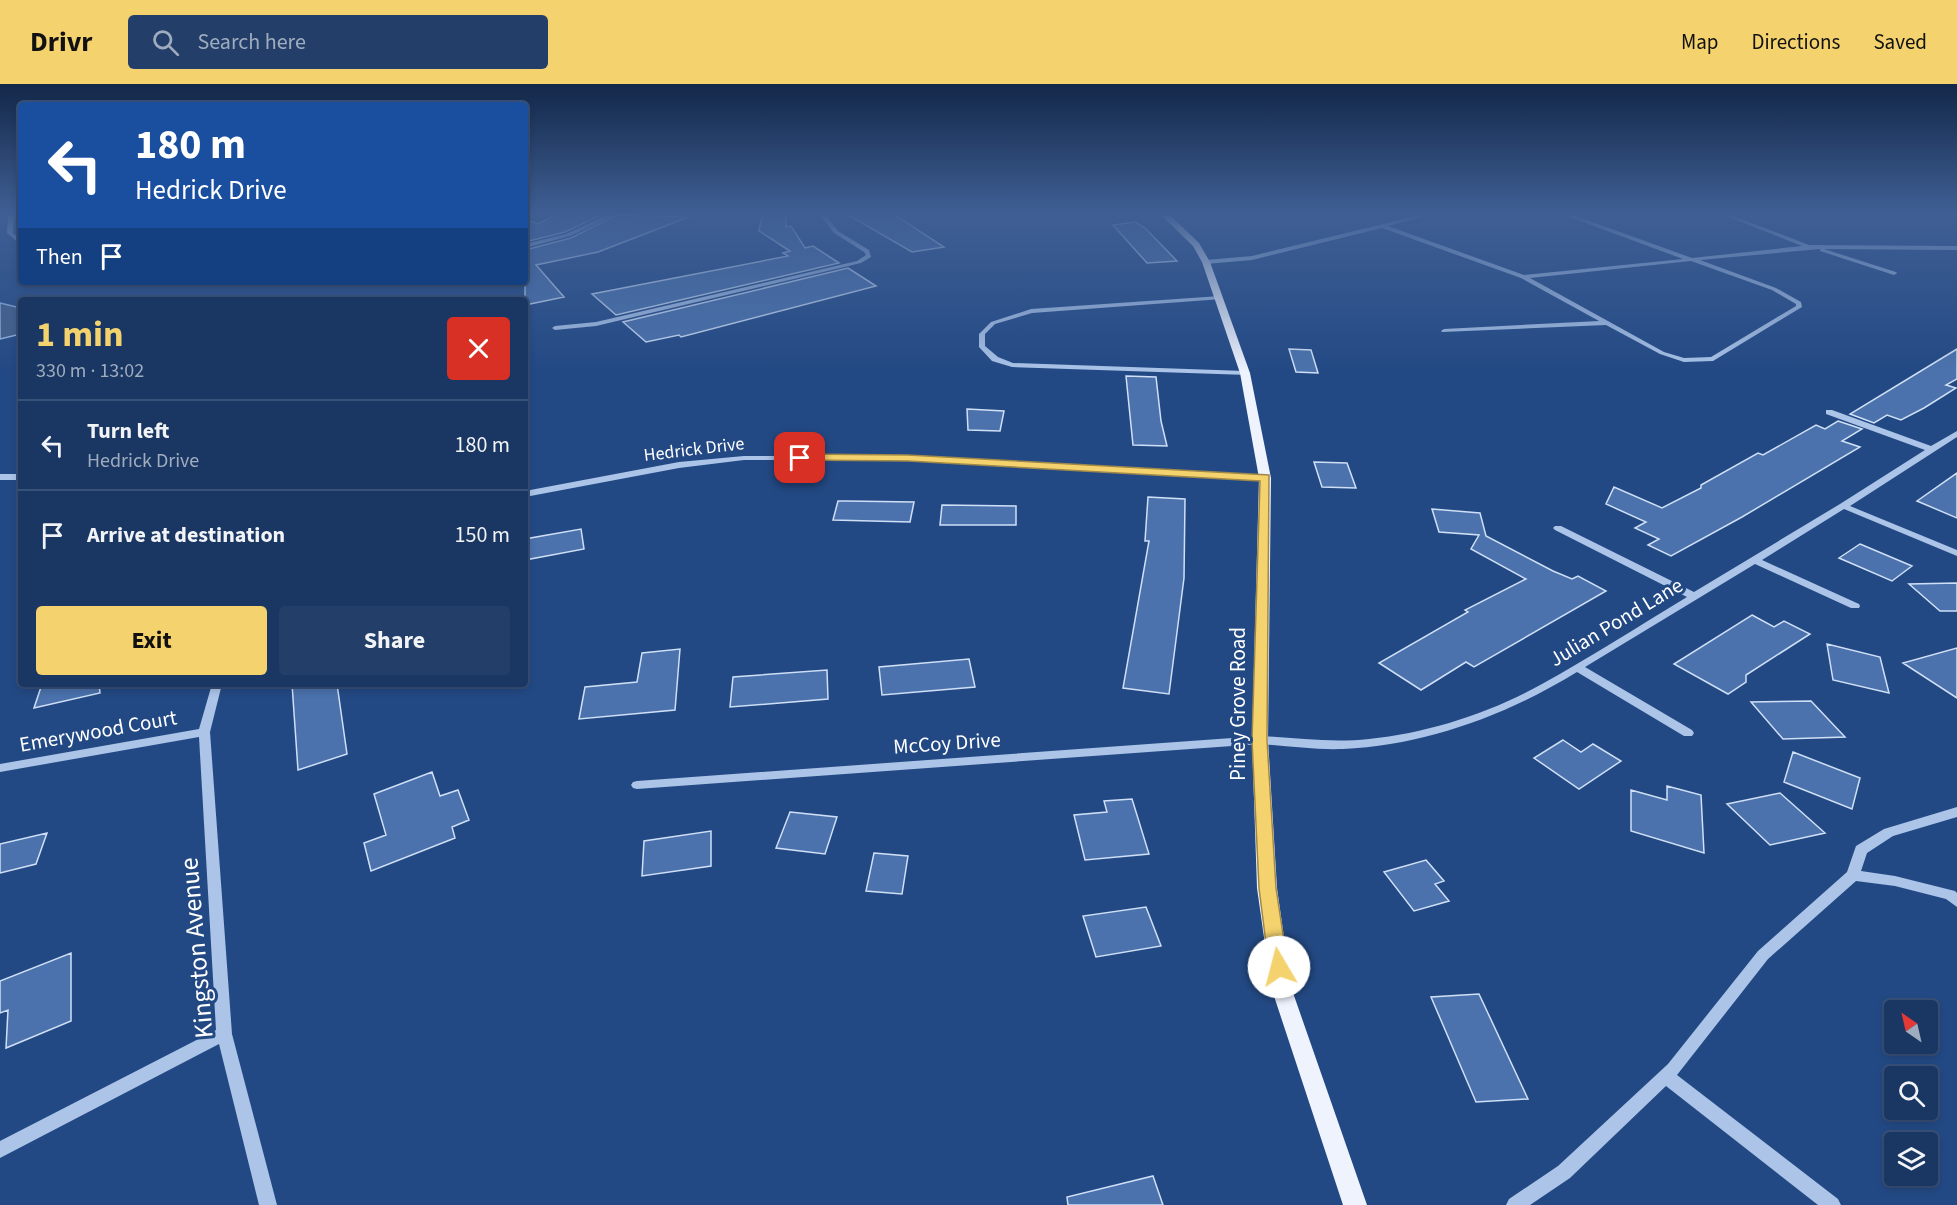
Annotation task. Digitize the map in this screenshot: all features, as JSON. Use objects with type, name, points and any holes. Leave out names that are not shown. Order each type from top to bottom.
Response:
[{"type":"main road","name":"Piney Grove Road","points":[[1208,267],[1245,373],[1265,478],[1260,740],[1267,888],[1281,987],[1355,1205]]},
{"type":"street","points":[[555,328],[596,324],[836,267]]},
{"type":"street","points":[[1496,267],[1523,277],[1662,353],[1684,360],[1702,360],[1722,354],[1799,307],[1799,303],[1774,289],[1716,267]]},
{"type":"street","points":[[1523,277],[1622,267]]},
{"type":"street","points":[[1876,267],[1894,273]]},
{"type":"street","points":[[1220,298],[1031,311],[993,323],[982,334],[982,347],[995,359],[1012,365],[1245,373]]},
{"type":"street","points":[[1444,331],[1608,323]]},
{"type":"street","points":[[1829,412],[1931,449]]},
{"type":"street","name":"Julian Pond Lane","points":[[1260,740],[1343,745],[1410,736],[1458,725],[1500,710],[1578,668],[1843,506],[1957,433]]},
{"type":"street","name":"Hedrick Drive","points":[[528,493],[679,465],[744,458],[908,458],[1265,478]]},
{"type":"street","points":[[0,477],[18,477]]},
{"type":"street","points":[[1843,506],[1957,553]]},
{"type":"street","points":[[1558,528],[1695,597]]},
{"type":"street","points":[[1755,560],[1855,606]]},
{"type":"street","points":[[1578,668],[1688,733]]},
{"type":"street","name":"Kingston Avenue","points":[[216,687],[204,732],[224,1034],[268,1205]]},
{"type":"street","name":"Emerywood Court","points":[[0,768],[204,732]]},
{"type":"street","name":"McCoy Drive","points":[[637,785],[1260,740]]},
{"type":"street","points":[[1515,1205],[1564,1172],[1666,1076],[1763,955],[1853,875],[1861,850],[1889,832],[1957,812]]},
{"type":"street","points":[[1853,875],[1895,881],[1950,895],[1957,901]]},
{"type":"street","points":[[0,1150],[224,1034]]},
{"type":"street","points":[[1666,1076],[1832,1205]]},
{"type":"water","points":[[0,303],[18,307],[18,335],[0,339]]},
{"type":"building","points":[[528,267],[538,267],[564,297],[528,304],[528,297],[525,297]]},
{"type":"building","points":[[730,267],[821,267],[616,315],[592,294]]},
{"type":"building","points":[[848,268],[876,286],[681,337],[679,335],[646,342],[623,322]]},
{"type":"building","points":[[1289,349],[1311,350],[1318,373],[1296,372]]},
{"type":"building","points":[[1957,349],[1957,379],[1946,385],[1956,388],[1924,408],[1901,420],[1887,415],[1874,423],[1850,414]]},
{"type":"building","points":[[1126,376],[1156,377],[1161,421],[1167,446],[1133,445]]},
{"type":"building","points":[[967,409],[1004,411],[1000,431],[968,430]]},
{"type":"building","points":[[1838,421],[1862,429],[1842,441],[1860,447],[1671,556],[1648,545],[1659,539],[1635,528],[1646,522],[1606,504],[1614,487],[1662,508],[1701,488],[1701,485],[1758,453],[1763,455],[1816,425],[1825,429]]},
{"type":"building","points":[[1314,462],[1347,463],[1356,488],[1322,487]]},
{"type":"building","points":[[1957,473],[1957,518],[1917,501]]},
{"type":"building","points":[[1148,497],[1185,499],[1184,578],[1169,694],[1123,688],[1149,541],[1145,541]]},
{"type":"building","points":[[838,501],[914,502],[910,522],[833,520]]},
{"type":"building","points":[[942,505],[1016,506],[1016,525],[940,525]]},
{"type":"building","points":[[1432,509],[1480,513],[1486,536],[1553,571],[1572,579],[1578,576],[1606,591],[1474,667],[1466,662],[1421,690],[1379,663],[1468,612],[1465,610],[1526,579],[1471,549],[1479,535],[1439,532]]},
{"type":"building","points":[[581,529],[584,549],[528,559],[528,538]]},
{"type":"building","points":[[1860,544],[1912,566],[1892,581],[1839,558]]},
{"type":"building","points":[[1957,583],[1957,611],[1940,611],[1909,584]]},
{"type":"building","points":[[1752,615],[1774,627],[1784,621],[1810,634],[1746,675],[1746,682],[1728,694],[1674,664]]},
{"type":"building","points":[[1827,644],[1880,657],[1889,693],[1833,680]]},
{"type":"building","points":[[1957,648],[1957,698],[1903,663]]},
{"type":"building","points":[[680,649],[675,710],[579,719],[585,687],[637,682],[642,653]]},
{"type":"building","points":[[969,659],[975,687],[882,695],[879,667]]},
{"type":"building","points":[[827,670],[828,699],[730,707],[733,677]]},
{"type":"building","points":[[41,687],[99,687],[100,693],[34,708]]},
{"type":"building","points":[[292,687],[337,687],[347,754],[298,770]]},
{"type":"building","points":[[1811,701],[1845,737],[1783,739],[1751,702]]},
{"type":"building","points":[[1563,740],[1581,752],[1593,744],[1621,761],[1579,789],[1534,758]]},
{"type":"building","points":[[1793,752],[1860,778],[1852,809],[1784,782]]},
{"type":"building","points":[[432,772],[440,796],[458,790],[469,820],[452,827],[455,838],[371,871],[364,843],[386,835],[374,794]]},
{"type":"building","points":[[1667,786],[1701,795],[1704,853],[1631,831],[1631,790],[1667,800]]},
{"type":"building","points":[[1780,793],[1825,833],[1770,845],[1727,804]]},
{"type":"building","points":[[1132,799],[1149,854],[1085,860],[1074,815],[1107,812],[1104,801]]},
{"type":"building","points":[[790,812],[837,817],[825,854],[776,848]]},
{"type":"building","points":[[711,831],[711,866],[642,876],[644,841]]},
{"type":"building","points":[[47,833],[36,864],[0,873],[0,844]]},
{"type":"building","points":[[874,853],[908,856],[902,894],[866,891]]},
{"type":"building","points":[[1426,860],[1444,881],[1435,884],[1449,901],[1414,911],[1384,872]]},
{"type":"building","points":[[1146,907],[1161,946],[1096,957],[1083,916]]},
{"type":"building","points":[[71,953],[71,1021],[6,1048],[8,1010],[0,1013],[0,981]]},
{"type":"building","points":[[1479,994],[1528,1099],[1476,1102],[1431,997]]},
{"type":"building","points":[[1153,1176],[1163,1205],[1068,1205],[1067,1197]]},
{"type":"route","points":[[800,458],[908,458],[1265,478],[1260,740],[1267,888],[1279,967]]}]
